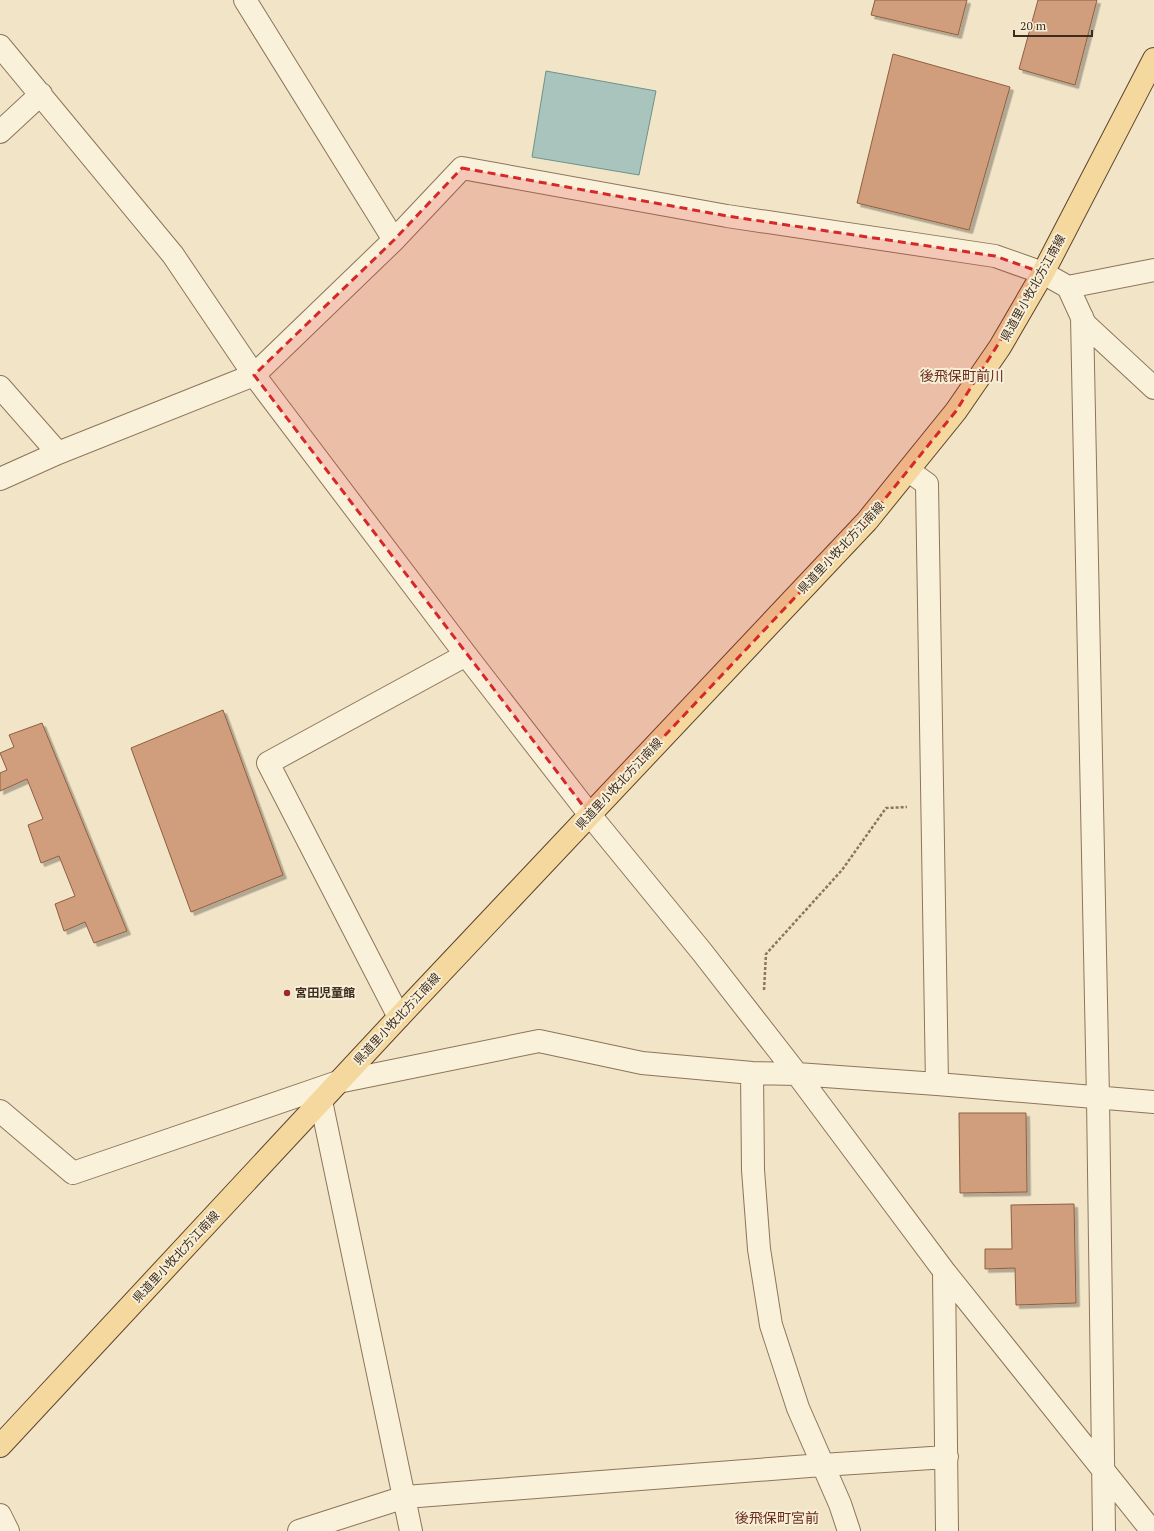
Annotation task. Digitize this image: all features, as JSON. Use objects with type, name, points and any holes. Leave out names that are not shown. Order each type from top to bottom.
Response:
[{"type":"main road","name":"県道里小牧北方江南線","points":[[0,1446],[338,1082],[867,521],[909,471],[956,412],[1000,347],[1043,273],[1154,59]]},
{"type":"street","points":[[245,0],[394,240]]},
{"type":"street","points":[[0,46],[173,255],[254,375],[466,655],[590,815],[797,1074],[944,1271],[1152,1531]]},
{"type":"street","points":[[0,132],[41,94]]},
{"type":"street","points":[[0,479],[58,453],[254,375],[394,240],[462,168],[727,216],[995,256],[1043,273],[1068,287],[1085,324],[1154,388]]},
{"type":"street","points":[[1068,287],[1154,270]]},
{"type":"street","points":[[1082,317],[1098,1098],[1104,1531]]},
{"type":"street","points":[[0,387],[58,453]]},
{"type":"street","points":[[909,471],[927,484],[937,1084]]},
{"type":"street","points":[[399,1017],[268,763],[466,655]]},
{"type":"street","points":[[0,1111],[73,1173],[338,1082],[539,1041],[642,1063],[752,1073],[797,1074],[937,1084],[1154,1102]]},
{"type":"street","points":[[752,1073],[752,1170],[760,1249],[771,1325],[798,1408],[840,1504],[848,1531]]},
{"type":"street","points":[[321,1101],[411,1531]]},
{"type":"street","points":[[944,1271],[947,1531]]},
{"type":"street","points":[[299,1531],[405,1497],[822,1465],[947,1457]]},
{"type":"street","points":[[0,1515],[8,1531]]},
{"type":"path","points":[[751,1015],[764,996],[766,954],[842,870],[886,808],[932,806]]},
{"type":"highlighted area","points":[[462,168],[727,216],[995,256],[1043,273],[956,411],[867,521],[590,815],[254,375],[394,240]]},
{"type":"water","points":[[546,71],[656,91],[639,175],[532,157]]},
{"type":"building","points":[[875,0],[967,0],[958,35],[871,15]]},
{"type":"building","points":[[1038,0],[1097,0],[1075,85],[1019,69]]},
{"type":"building","points":[[893,54],[1010,87],[969,230],[857,203]]},
{"type":"building","points":[[223,710],[283,875],[191,912],[131,748]]},
{"type":"building","points":[[42,723],[127,931],[94,943],[85,922],[64,931],[55,904],[75,896],[59,856],[41,863],[28,825],[43,819],[27,779],[0,791],[0,773],[7,770],[0,753],[14,747],[9,735]]},
{"type":"building","points":[[959,1113],[1026,1113],[1027,1192],[960,1193]]},
{"type":"building","points":[[1074,1204],[1076,1303],[1016,1305],[1015,1268],[985,1269],[985,1249],[1012,1249],[1011,1205]]},
{"type":"place","name":"宮田児童館","points":[[287,993]]},
{"type":"district","name":"後飛保町前川","points":[[962,376]]},
{"type":"district","name":"後飛保町宮前","points":[[777,1518]]}]
